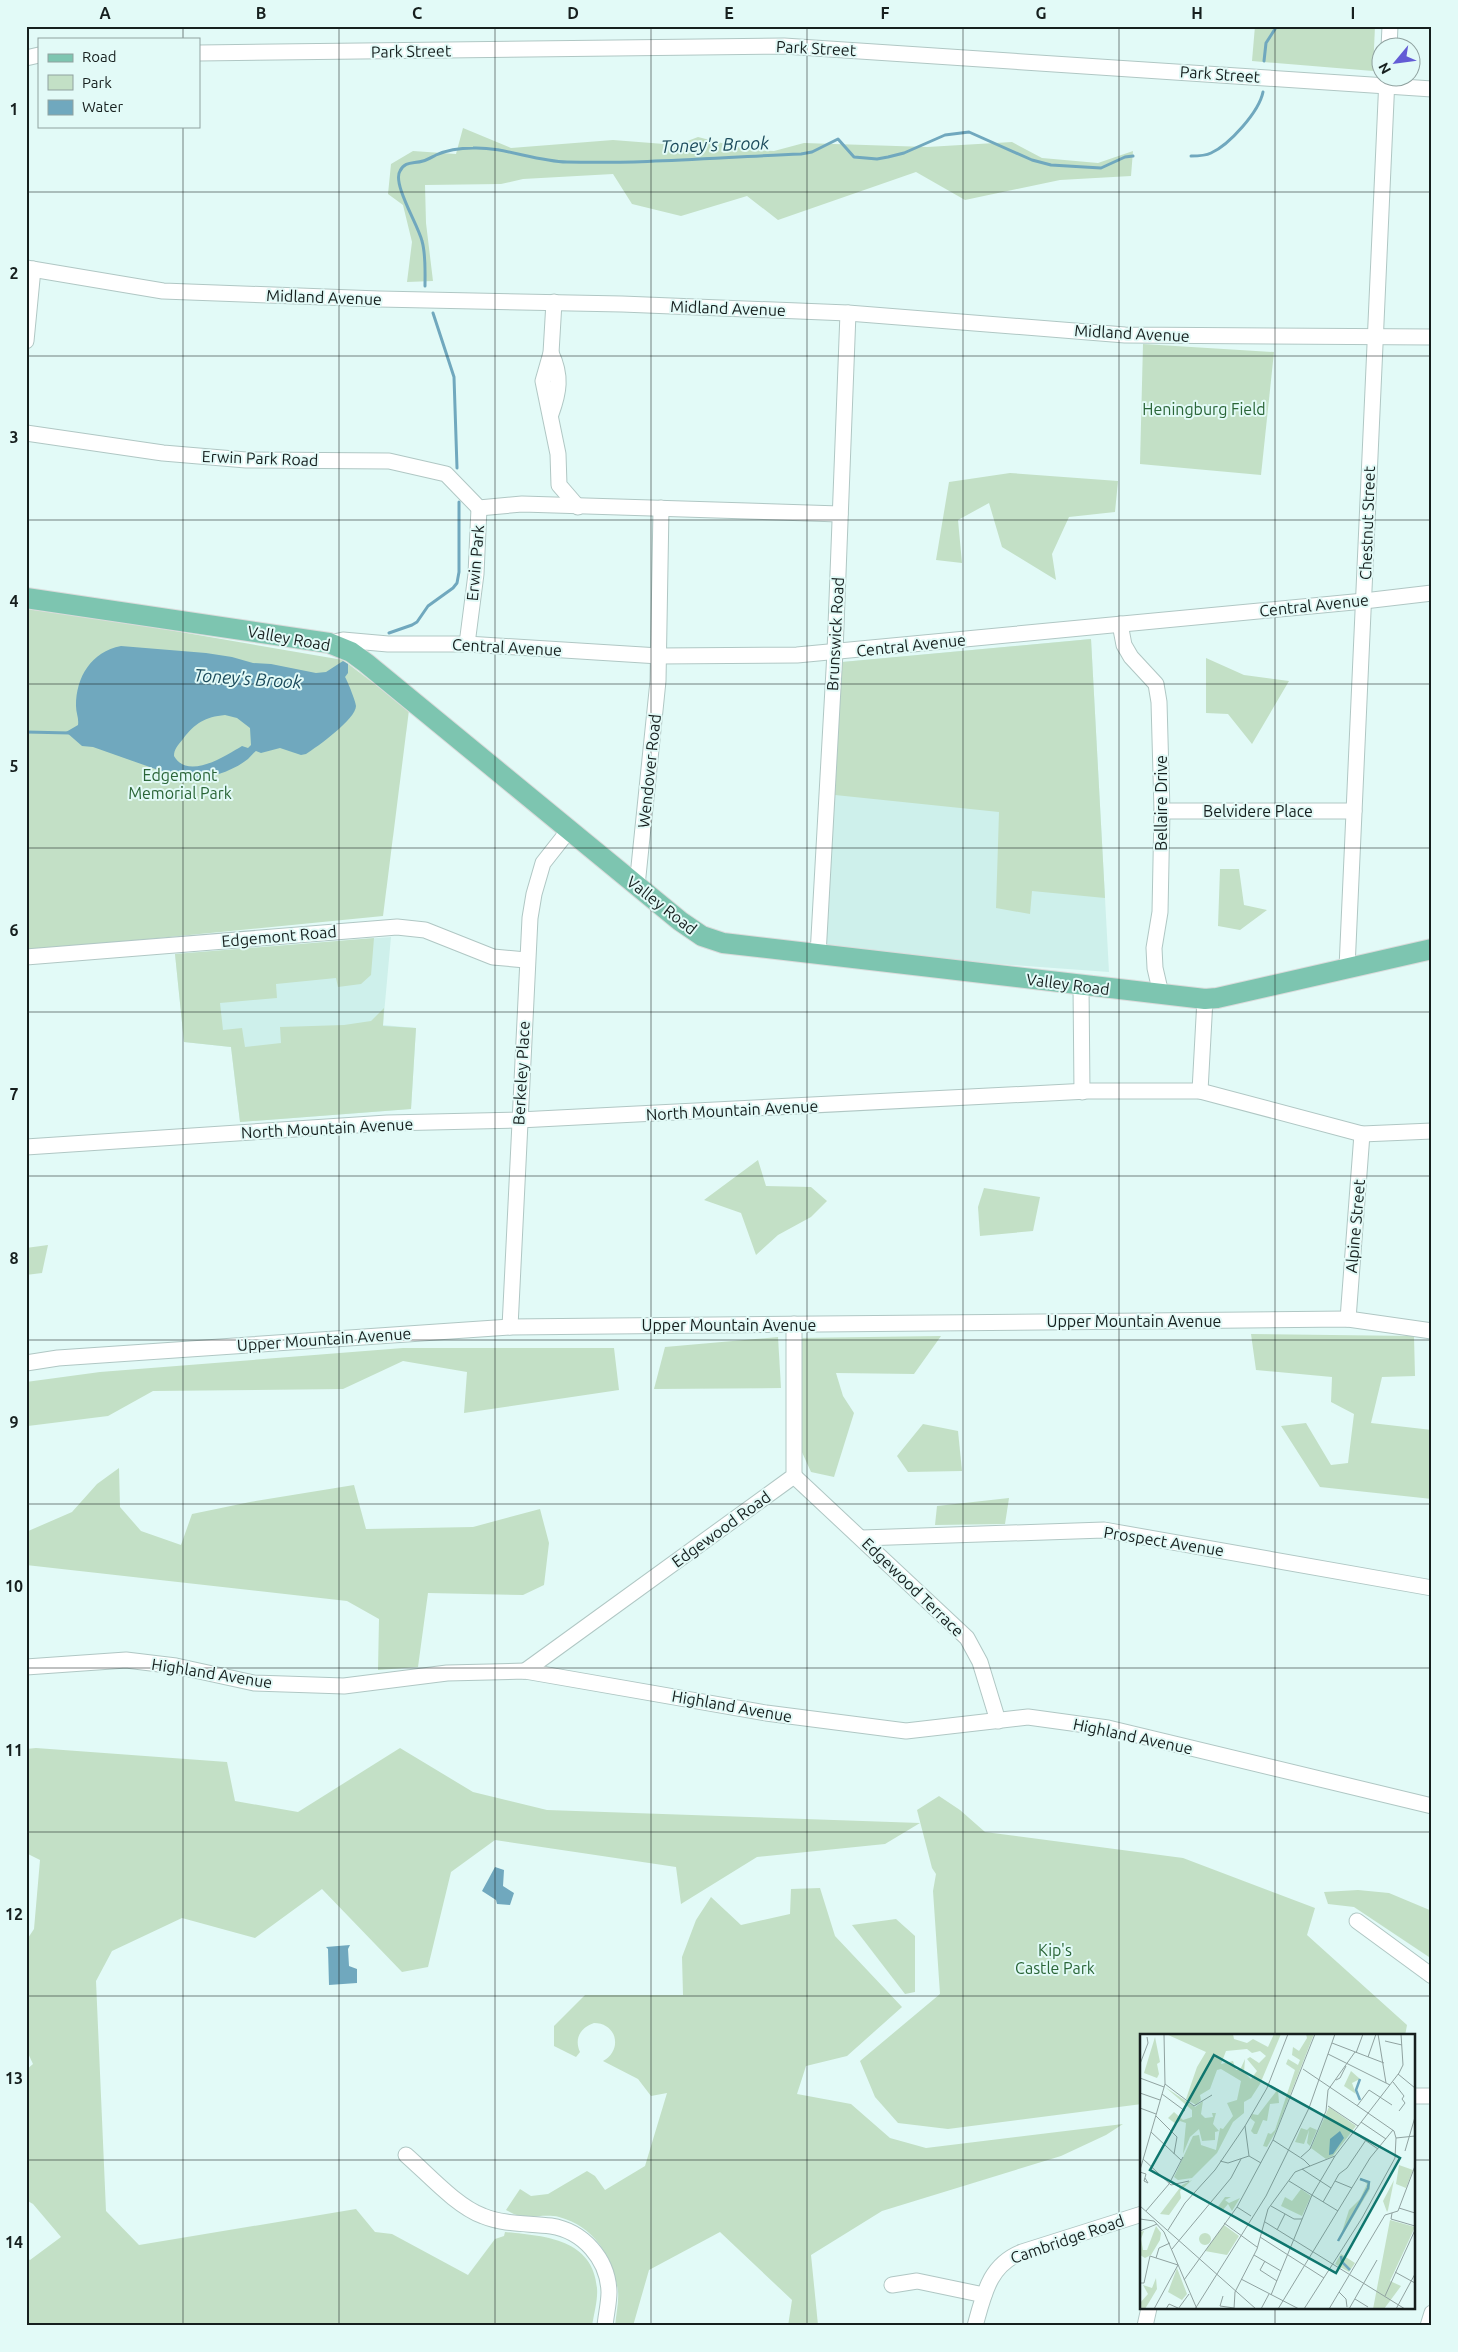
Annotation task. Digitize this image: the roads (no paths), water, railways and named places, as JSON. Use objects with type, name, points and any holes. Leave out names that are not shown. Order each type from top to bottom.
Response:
[{"type":"main road","name":"Valley Road","points":[[26,598],[329,644],[351,652],[637,886],[702,936],[722,943],[1205,999],[1217,998],[1432,949]]},
{"type":"street","name":"Park Street","points":[[200,53],[784,46],[1370,81]]},
{"type":"street","name":"Chestnut Street","points":[[1347,968],[1387,88]]},
{"type":"street","name":"Midland Avenue","points":[[30,268],[163,291],[379,299],[554,302],[848,313],[1125,335],[1432,336]]},
{"type":"street","points":[[26,341],[30,268]]},
{"type":"street","points":[[536,505],[558,486],[559,465],[543,381],[551,354],[554,302]]},
{"type":"street","name":"Brunswick Road","points":[[818,954],[835,652],[848,313]]},
{"type":"street","name":"Erwin Park Road","points":[[26,433],[163,453],[246,460],[389,462],[446,474],[479,508]]},
{"type":"street","points":[[558,486],[578,506]]},
{"type":"street","name":"Erwin Park","points":[[467,644],[476,574],[479,508],[522,504],[840,514]]},
{"type":"street","points":[[659,656],[661,508]]},
{"type":"street","name":"Central Avenue","points":[[329,644],[343,640],[388,644],[467,644],[659,656],[717,657],[835,652],[1364,601],[1432,592]]},
{"type":"street","name":"Bellaire Drive","points":[[1120,624],[1124,645],[1130,657],[1156,684],[1160,702],[1162,811],[1160,912],[1154,948],[1155,968],[1161,994]]},
{"type":"street","points":[[366,663],[374,650],[388,644]]},
{"type":"street","name":"Wendover Road","points":[[637,886],[659,656]]},
{"type":"street","name":"Belvidere Place","points":[[1162,811],[1354,811]]},
{"type":"street","name":"Berkeley Place","points":[[510,1327],[526,960],[530,918],[539,873],[546,856],[568,830]]},
{"type":"street","name":"Edgemont Road","points":[[26,957],[396,927],[425,930],[493,957],[526,960]]},
{"type":"street","points":[[1082,985],[1082,1092]]},
{"type":"street","points":[[1200,1091],[1205,999]]},
{"type":"street","name":"North Mountain Avenue","points":[[26,1147],[387,1123],[519,1120],[1082,1092],[1200,1091],[1362,1134],[1432,1131]]},
{"type":"street","name":"Alpine Street","points":[[1348,1319],[1362,1134]]},
{"type":"street","name":"Upper Mountain Avenue","points":[[26,1363],[68,1357],[510,1327],[1348,1319],[1432,1331]]},
{"type":"street","points":[[794,1324],[794,1476]]},
{"type":"street","name":"Edgewood Terrace","points":[[794,1476],[967,1638],[980,1662],[998,1721]]},
{"type":"street","name":"Edgewood Road","points":[[526,1671],[794,1476]]},
{"type":"street","name":"Prospect Avenue","points":[[862,1538],[1104,1530],[1432,1588]]},
{"type":"street","name":"Highland Avenue","points":[[26,1667],[126,1660],[176,1666],[254,1683],[344,1686],[447,1673],[526,1671],[766,1713],[906,1732],[1028,1717],[1108,1728],[1432,1806]]},
{"type":"street","points":[[1357,1921],[1432,1976]]},
{"type":"street","points":[[1416,2096],[1432,2096]]},
{"type":"street","points":[[406,2155],[476,2213],[501,2221],[559,2228],[575,2234],[588,2244],[604,2266],[608,2284],[609,2302],[604,2326]]},
{"type":"street","name":"Cambridge Road","points":[[976,2326],[992,2274],[1003,2262],[1015,2254],[1140,2215]]},
{"type":"street","points":[[892,2285],[917,2281],[984,2295]]},
{"type":"street","points":[[1145,2326],[1149,2310]]},
{"type":"street","points":[[1428,2326],[1432,2312]]},
{"type":"water","points":[[121,646],[206,653],[316,673],[326,672],[343,661],[348,664],[348,673],[345,677],[356,706],[350,718],[343,725],[306,754],[301,755],[280,748],[261,753],[256,751],[248,759],[224,772],[196,778],[178,777],[93,747],[82,746],[66,732],[78,725],[76,706],[82,676],[94,660],[110,649]],"holes":[[[225,715],[237,718],[250,728],[251,745],[248,748],[242,746],[218,760],[198,766],[188,766],[180,763],[174,756],[179,743],[201,722],[212,717]]]},
{"type":"water","points":[[495,1867],[504,1870],[503,1886],[514,1893],[510,1905],[497,1904],[496,1900],[482,1891]]},
{"type":"water","points":[[350,1945],[348,1949],[349,1966],[357,1969],[357,1983],[329,1985],[328,1949],[326,1947]]},
{"type":"waterway","name":"Toney's Brook","points":[[1264,61],[1266,43],[1277,26]]},
{"type":"waterway","name":"Toney's Brook","points":[[1191,156],[1209,154],[1226,143],[1250,118],[1263,92]]},
{"type":"waterway","name":"Toney's Brook","points":[[425,286],[425,257],[422,241],[402,194],[398,177],[402,168],[407,164],[425,161],[440,153],[455,150],[485,148],[555,161],[625,162],[801,154],[812,152],[838,139],[854,157],[877,159],[904,153],[945,135],[969,132],[1032,160],[1051,165],[1101,168],[1125,157],[1133,156]]},
{"type":"waterway","name":"Toney's Brook","points":[[433,313],[454,377],[457,468]]},
{"type":"waterway","name":"Toney's Brook","points":[[389,633],[417,622],[428,606],[457,583],[459,572],[459,502]]},
{"type":"waterway","name":"Toney's Brook","points":[[26,732],[70,733]]},
{"type":"park label","name":"Heningburg Field","points":[[1204,409]]},
{"type":"park label","name":"Edgemont Memorial Park","points":[[180,784]]},
{"type":"park label","name":"Kip's Castle Park","points":[[1055,1959]]}]
